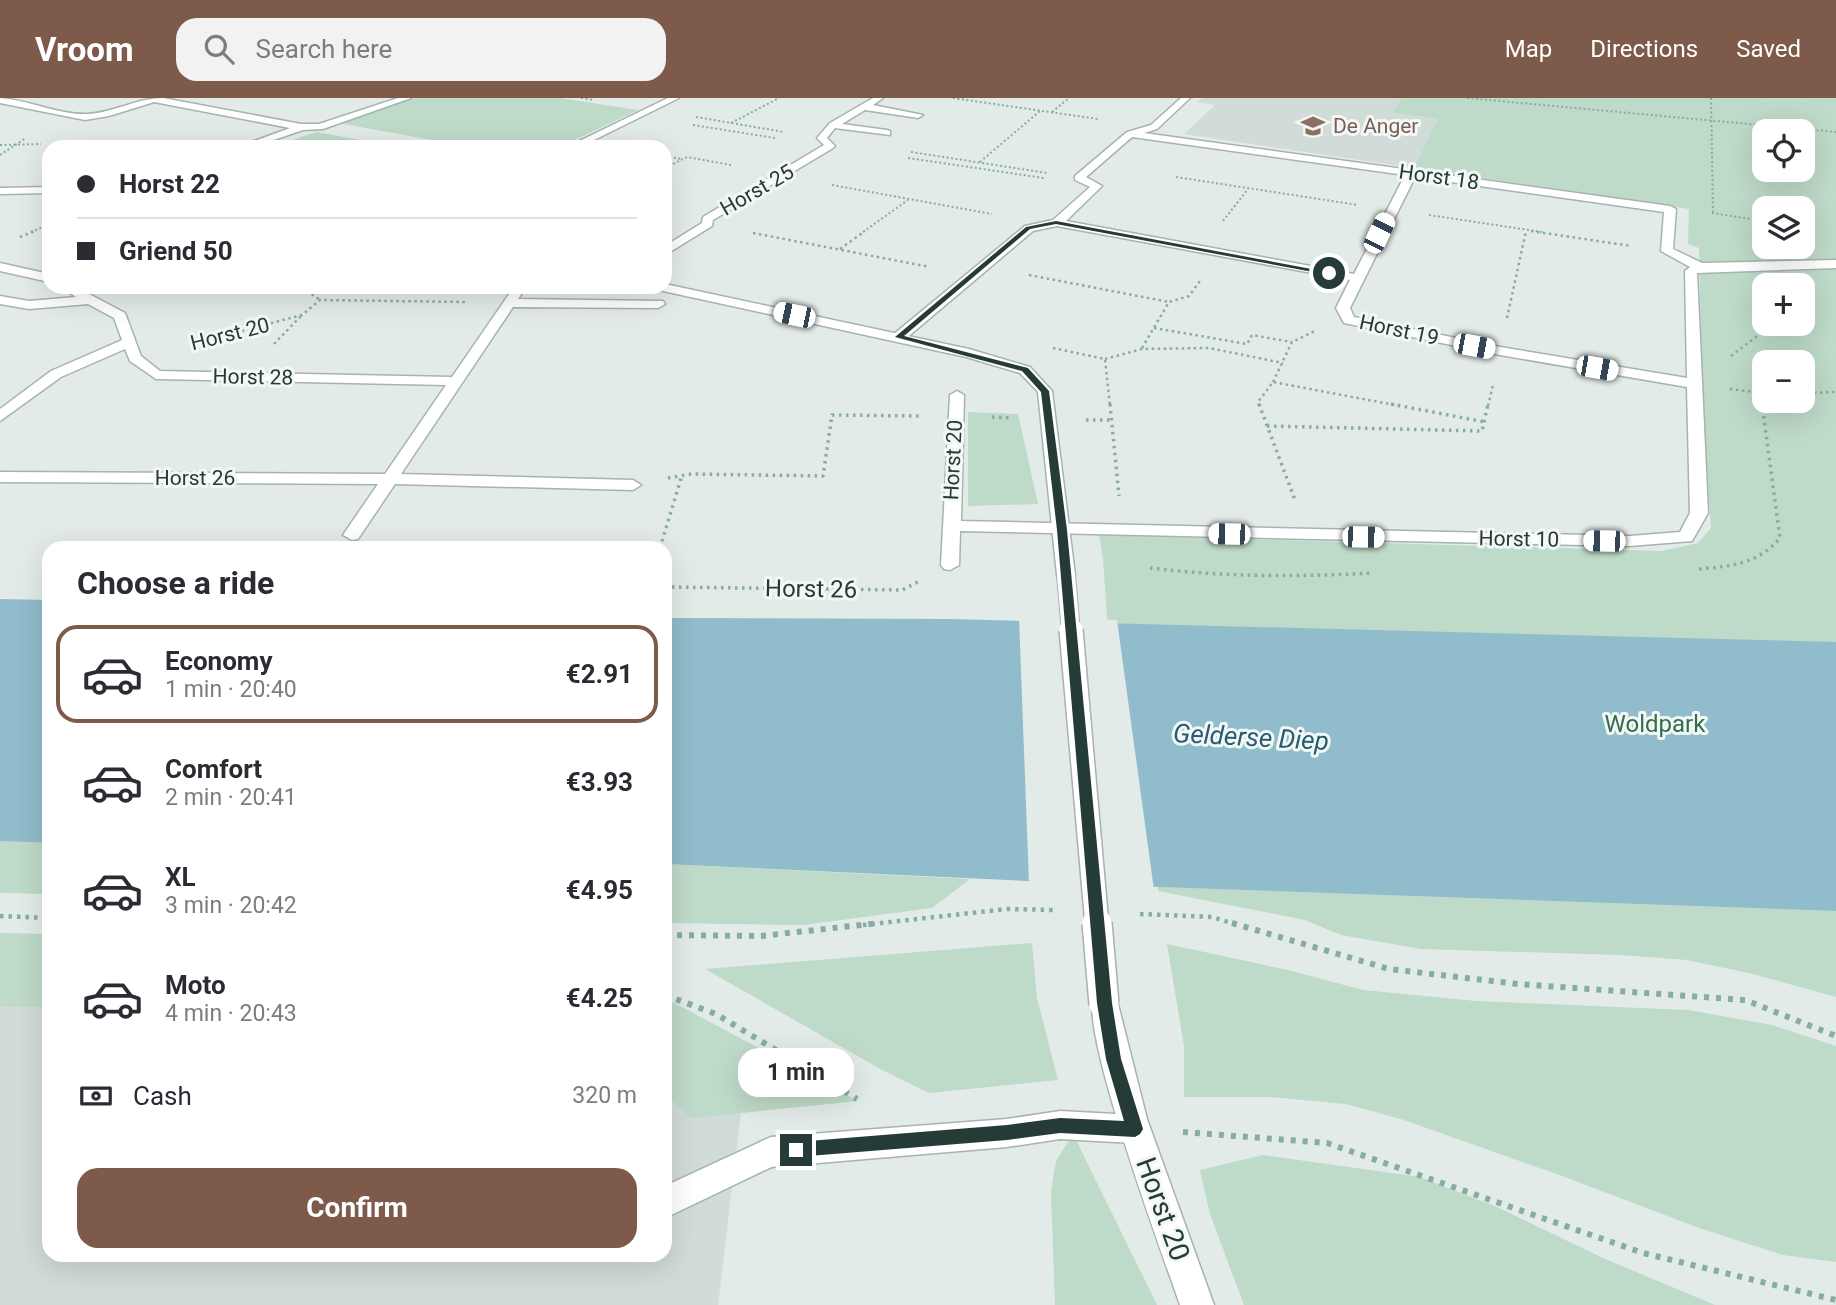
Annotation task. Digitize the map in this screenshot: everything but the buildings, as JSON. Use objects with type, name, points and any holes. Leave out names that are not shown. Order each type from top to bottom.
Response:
[{"type":"street","points":[[0,100],[85,117],[106,114],[156,99],[302,127],[320,127],[407,98]]},
{"type":"street","points":[[587,140],[676,98]]},
{"type":"street","points":[[833,125],[879,98]]},
{"type":"street","points":[[1056,223],[1097,186],[1079,178],[1130,134],[1154,127],[1186,98]]},
{"type":"street","points":[[865,107],[918,115]]},
{"type":"street","points":[[833,125],[887,133]]},
{"type":"street","name":"Horst 25","points":[[672,247],[708,224],[707,219],[830,146],[822,138],[833,125]]},
{"type":"street","points":[[264,140],[302,127]]},
{"type":"street","name":"Horst 18","points":[[1130,134],[1670,209]]},
{"type":"street","name":"Horst 19","points":[[1412,173],[1343,308],[1349,320],[1500,351],[1694,384]]},
{"type":"street","points":[[0,191],[42,190]]},
{"type":"street","points":[[1670,209],[1667,251],[1700,267],[1836,264]]},
{"type":"street","points":[[899,337],[1028,228],[1056,223],[1357,278]]},
{"type":"street","points":[[0,267],[42,276]]},
{"type":"street","name":"Horst 10","points":[[1062,530],[1630,541],[1686,537],[1699,513],[1691,271],[1700,267]]},
{"type":"street","name":"Horst 20","points":[[672,289],[899,337],[1025,370],[1045,391],[1062,530],[1104,1003],[1114,1059],[1135,1129],[1197,1305]]},
{"type":"street","points":[[79,294],[120,316],[135,358]]},
{"type":"street","points":[[352,536],[515,294]]},
{"type":"street","points":[[0,300],[29,305],[90,300]]},
{"type":"street","points":[[509,303],[658,304]]},
{"type":"street","points":[[0,416],[56,374],[128,342]]},
{"type":"street","name":"Horst 28","points":[[135,358],[156,375],[456,381]]},
{"type":"street","name":"Horst 20","points":[[950,565],[957,395]]},
{"type":"street","name":"Horst 26","points":[[0,477],[390,479],[633,485]]},
{"type":"street","name":"Horst 20","points":[[950,526],[1062,530]]},
{"type":"street","points":[[672,1199],[771,1152],[1007,1133],[1060,1125],[1135,1129]]},
{"type":"path","points":[[731,123],[779,98]]},
{"type":"path","points":[[953,98],[1154,127]]},
{"type":"path","points":[[1052,112],[1069,98]]},
{"type":"path","points":[[1468,98],[1712,123],[1836,132]]},
{"type":"path","points":[[1711,98],[1713,213]]},
{"type":"path","points":[[979,162],[1041,111]]},
{"type":"path","points":[[672,157],[683,159]]},
{"type":"path","points":[[672,164],[687,157]]},
{"type":"path","points":[[822,183],[995,214]]},
{"type":"path","points":[[840,249],[909,199]]},
{"type":"path","points":[[1670,209],[1752,219]]},
{"type":"path","points":[[708,224],[881,257]]},
{"type":"path","points":[[1266,426],[1482,431],[1525,230]]},
{"type":"path","points":[[982,266],[1169,302],[1189,296],[1221,253]]},
{"type":"path","points":[[312,294],[320,300],[509,303]]},
{"type":"path","name":"Horst 20","points":[[135,358],[302,315],[320,300]]},
{"type":"path","points":[[1142,349],[1169,302]]},
{"type":"path","points":[[1154,328],[1247,344],[1252,335],[1292,342],[1349,320]]},
{"type":"path","points":[[1292,342],[1273,382],[1258,402],[1309,536]]},
{"type":"path","points":[[1105,359],[1142,349],[1209,348],[1283,363]]},
{"type":"path","points":[[1273,382],[1485,422]]},
{"type":"path","points":[[1815,393],[1836,392]]},
{"type":"path","points":[[633,485],[682,475],[823,476],[832,415],[955,416]]},
{"type":"path","points":[[662,541],[682,475]]},
{"type":"path","name":"Horst 26","points":[[672,587],[902,590],[950,565]]},
{"type":"path","points":[[672,935],[761,936],[1007,909],[1061,911]]},
{"type":"path","points":[[1130,914],[1212,917],[1389,969],[1518,984],[1745,1000],[1836,1036]]},
{"type":"path","points":[[0,916],[42,918]]},
{"type":"path","points":[[672,998],[716,1014],[921,1138]]},
{"type":"path","points":[[1135,1129],[1327,1143],[1643,1253],[1836,1300]]},
{"type":"shaded area","name":"De Anger","points":[[1202,98],[1402,98],[1396,113],[1439,119],[1414,168],[1184,134],[1215,105],[1197,102]]},
{"type":"shaded area","points":[[0,972],[42,972],[42,1262],[672,1262],[672,1071],[741,1113],[718,1305],[0,1305]]},
{"type":"green space","points":[[416,98],[560,98],[638,110],[575,140],[432,140],[338,123]]},
{"type":"green space","name":"Woldpark","points":[[1402,98],[1836,98],[1836,903],[1124,868],[1103,559],[1099,535],[1661,551],[1698,543],[1711,528],[1702,396],[1699,248],[1688,244],[1689,209],[1414,168],[1438,119],[1395,113],[1394,110]]},
{"type":"green space","points":[[316,132],[360,140],[293,140]]},
{"type":"green space","points":[[968,412],[1018,414],[1038,504],[968,506]]},
{"type":"green space","points":[[0,841],[42,843],[42,894],[0,893]]},
{"type":"green space","points":[[672,864],[970,879],[932,908],[803,925],[672,923]]},
{"type":"green space","points":[[1158,887],[1836,911],[1836,997],[1753,974],[1687,960],[1620,955],[1421,949],[1341,935],[1305,920],[1158,891]]},
{"type":"green space","points":[[0,933],[42,934],[42,1007],[0,1006]]},
{"type":"green space","points":[[1032,943],[1037,998],[1058,1080],[929,1093],[884,1071],[705,969]]},
{"type":"green space","points":[[1167,944],[1288,970],[1363,990],[1476,1001],[1688,1010],[1772,1025],[1836,1046],[1836,1262],[1783,1255],[1699,1228],[1404,1120],[1346,1104],[1271,1097],[1184,1097],[1184,1046]]},
{"type":"green space","points":[[672,1002],[858,1101],[692,1118],[672,1101]]},
{"type":"green space","points":[[1073,1134],[1157,1305],[1055,1305],[1051,1192],[1056,1161]]},
{"type":"green space","points":[[1263,1155],[1420,1177],[1497,1207],[1603,1258],[1715,1305],[1244,1305],[1210,1214],[1200,1170]]},
{"type":"water","points":[[0,599],[42,600],[42,843],[0,841]]},
{"type":"water","name":"Gelderse Diep","points":[[672,618],[949,619],[1836,642],[1836,911],[1158,887],[672,864]]},
{"type":"pier","points":[[1019,618],[1117,620],[1154,890],[1029,884]]},
{"type":"place","name":"De Anger","points":[[1313,126]]},
{"type":"route","points":[[796,1150],[1007,1133],[1060,1125],[1135,1129],[1114,1059],[1104,1003],[1062,530],[1045,391],[1025,370],[969,353],[899,337],[1028,228],[1056,223],[1329,273]]}]
